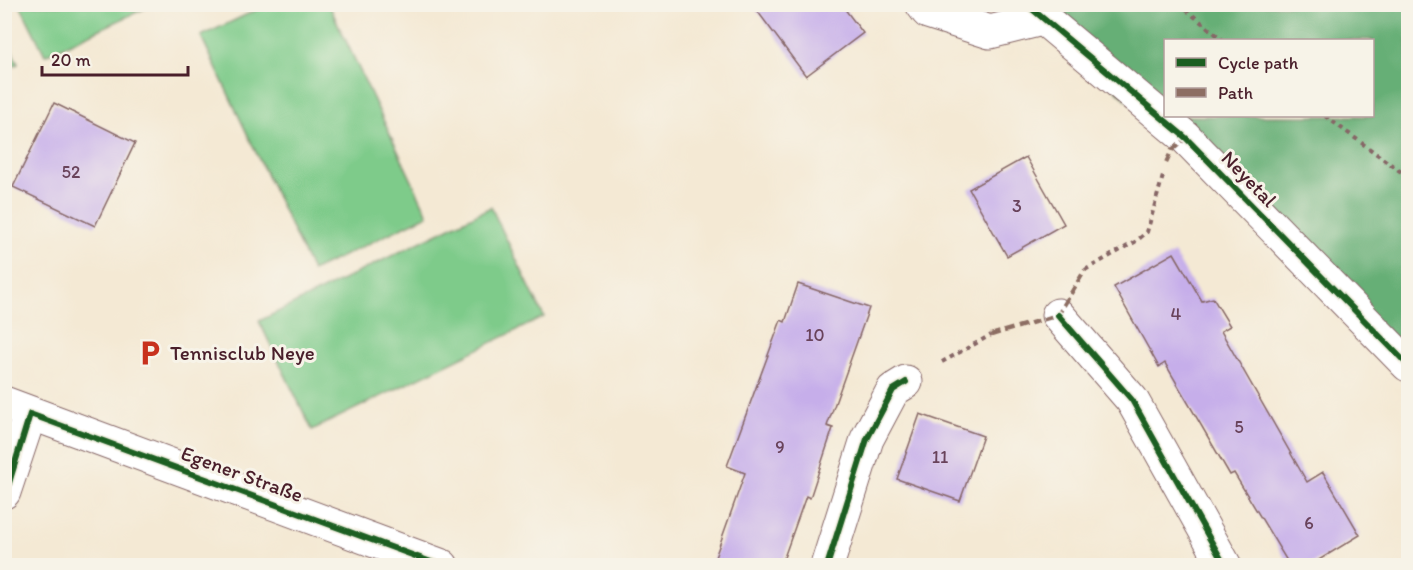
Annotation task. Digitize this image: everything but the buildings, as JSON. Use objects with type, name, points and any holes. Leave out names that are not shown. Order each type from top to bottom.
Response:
[{"type":"street","points":[[922,4],[928,12],[990,32],[1034,12]]},
{"type":"street","name":"Neyetal","points":[[1034,12],[1186,138],[1408,365]]},
{"type":"street","points":[[1058,315],[1132,400],[1225,566]]},
{"type":"street","points":[[827,566],[867,439],[893,390],[906,382]]},
{"type":"street","points":[[4,492],[17,409]]},
{"type":"street","name":"Egener Straße","points":[[17,409],[442,566]]},
{"type":"path","points":[[1179,4],[1222,39]]},
{"type":"path","points":[[1326,117],[1408,177]]},
{"type":"path","points":[[1085,270],[1135,242],[1147,232],[1163,175]]},
{"type":"path","points":[[906,382],[991,335]]},
{"type":"green space","points":[[269,4],[329,5],[428,215],[312,271],[201,36]]},
{"type":"green space","points":[[20,5],[152,5],[45,55]]},
{"type":"green space","points":[[1026,5],[1408,5],[1408,365]]},
{"type":"green space","points":[[5,36],[18,64],[4,70]]},
{"type":"green space","points":[[491,207],[544,317],[312,430],[259,321]]},
{"type":"marked path","points":[[1166,163],[1172,150],[1186,138]]},
{"type":"marked path","points":[[991,335],[1058,315],[1085,270]]},
{"type":"cycle path","points":[[1026,4],[1186,138],[1408,365]]},
{"type":"cycle path","points":[[1058,315],[1132,400],[1225,566]]},
{"type":"cycle path","points":[[827,566],[867,439],[893,390],[906,382]]},
{"type":"cycle path","points":[[4,485],[8,486],[30,414],[442,566]]},
{"type":"place","name":"Tennisclub Neye","points":[[150,353]]}]
